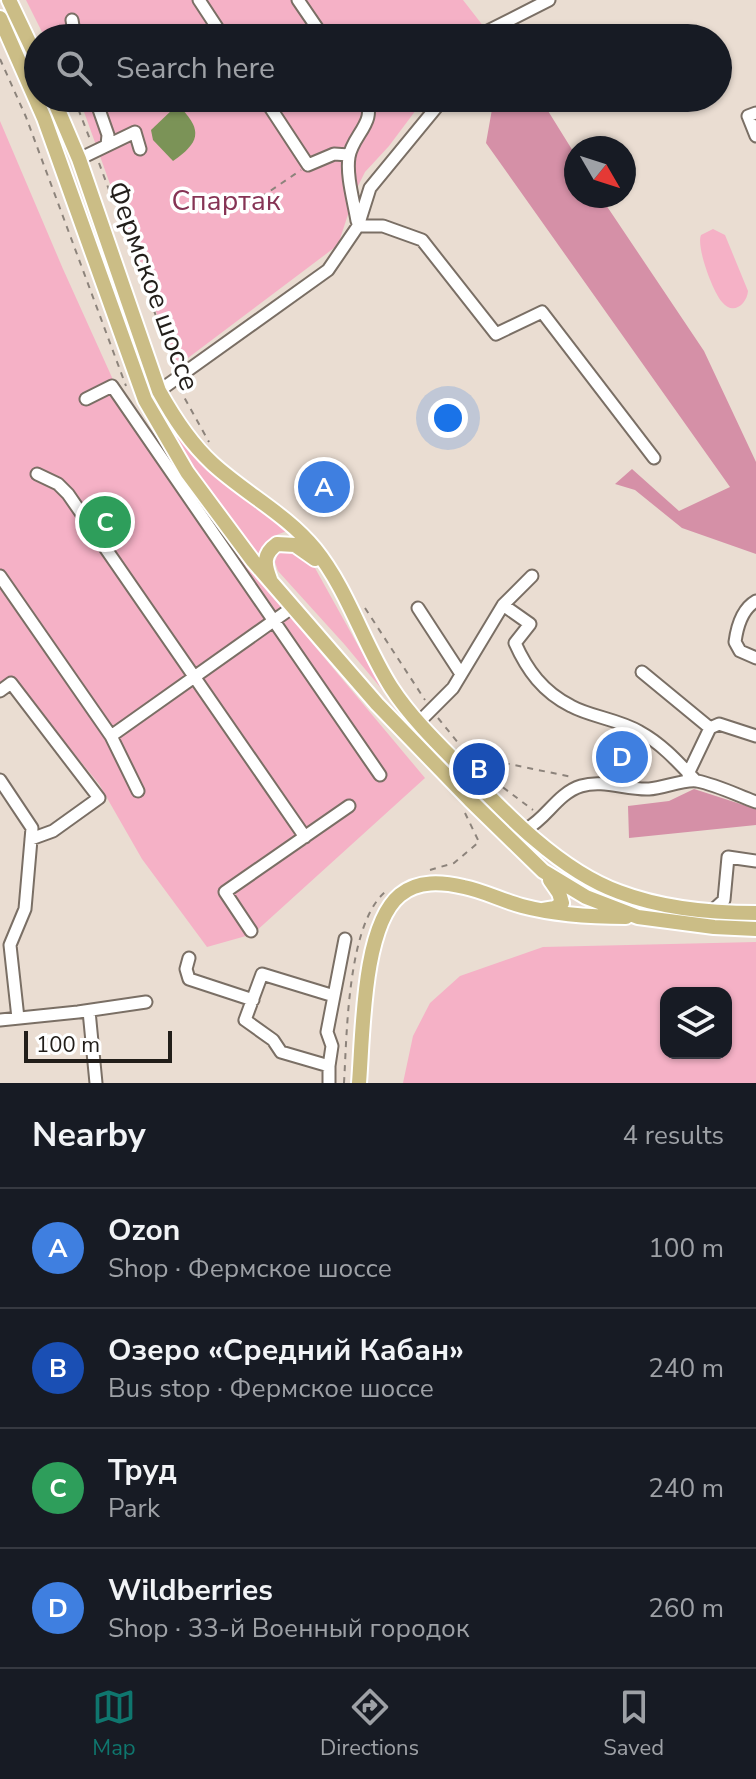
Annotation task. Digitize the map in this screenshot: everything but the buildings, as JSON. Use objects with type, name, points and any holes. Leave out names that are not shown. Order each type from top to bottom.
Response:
[{"type":"main road","points":[[9,0],[24,32]]},
{"type":"main road","name":"Фермское шоссе","points":[[0,18],[24,73]]},
{"type":"main road","name":"Фермское шоссе","points":[[41,112],[145,400],[187,472],[273,584],[377,704],[543,871],[562,899],[562,903],[555,908],[543,910]]},
{"type":"main road","name":"Фермское шоссе","points":[[59,112],[79,159],[159,391],[179,425],[196,448],[227,476],[303,535],[331,572],[375,660],[419,722],[526,832],[577,871],[619,892],[650,901],[712,911],[756,913]]},
{"type":"main road","points":[[145,400],[159,391]]},
{"type":"main road","points":[[273,584],[264,561],[277,544],[295,545],[331,572]]},
{"type":"main road","name":"Фермское шоссе","points":[[543,871],[586,897],[638,917],[756,929]]},
{"type":"main road","points":[[359,1083],[366,987],[380,923],[388,907],[400,895],[423,884],[442,883],[467,887],[543,910],[594,917],[638,917]]},
{"type":"street","points":[[199,0],[215,24]]},
{"type":"street","points":[[298,0],[314,24]]},
{"type":"street","points":[[502,24],[549,0]]},
{"type":"street","points":[[72,20],[73,24]]},
{"type":"street","points":[[100,112],[108,135],[107,145]]},
{"type":"street","points":[[273,112],[308,165],[334,154],[349,155]]},
{"type":"street","points":[[358,226],[349,155],[369,118],[369,112]]},
{"type":"street","points":[[159,391],[328,270],[358,226],[370,188],[432,112]]},
{"type":"street","points":[[756,113],[748,116],[756,136]]},
{"type":"street","points":[[79,159],[135,132],[140,149]]},
{"type":"street","points":[[358,226],[383,226],[422,240],[496,334],[542,312],[654,458]]},
{"type":"street","points":[[86,399],[112,386],[380,775]]},
{"type":"street","points":[[37,474],[58,484],[68,494],[305,837]]},
{"type":"street","points":[[419,722],[453,688],[503,605],[532,576]]},
{"type":"street","points":[[2,584],[111,736],[138,791]]},
{"type":"street","points":[[756,601],[751,603],[742,617],[735,642],[740,651],[756,658]]},
{"type":"street","points":[[503,605],[530,624],[515,643],[526,667],[544,688],[572,707],[607,717],[640,732],[668,752],[692,777],[756,802]]},
{"type":"street","points":[[111,736],[293,607]]},
{"type":"street","points":[[418,608],[461,674]]},
{"type":"street","points":[[642,672],[710,728]]},
{"type":"street","points":[[0,691],[11,683],[99,798],[53,831],[31,839]]},
{"type":"street","points":[[494,824],[509,831],[526,832],[555,803],[580,786],[600,783],[644,789],[668,787],[692,777],[710,728],[719,724],[756,736]]},
{"type":"street","points":[[0,780],[32,828],[25,909],[10,945],[18,1018]]},
{"type":"street","points":[[251,931],[225,892],[349,806]]},
{"type":"street","points":[[712,911],[724,900],[728,857],[756,861]]},
{"type":"street","points":[[329,1083],[332,1046],[327,1032],[345,939]]},
{"type":"street","points":[[189,958],[186,969],[189,979],[253,1000]]},
{"type":"street","points":[[329,1066],[281,1052],[273,1040],[245,1020],[262,974],[334,996]]},
{"type":"street","points":[[0,1020],[146,1002]]},
{"type":"street","points":[[89,1011],[96,1083]]},
{"type":"path","points":[[79,112],[180,390],[209,442]]},
{"type":"path","points":[[251,204],[308,165]]},
{"type":"path","points":[[360,600],[432,710],[479,769],[535,811]]},
{"type":"path","points":[[479,769],[509,764],[570,777]]},
{"type":"path","points":[[421,873],[454,863],[479,842],[466,815]]},
{"type":"path","points":[[344,1083],[348,1008],[357,955],[367,916],[382,895],[392,888]]},
{"type":"green space","points":[[26,0],[463,0],[482,24],[38,24]]},
{"type":"green space","name":"Спартак","points":[[84,112],[414,112],[365,172],[338,245],[176,367]]},
{"type":"green space","points":[[0,121],[138,435],[425,778],[253,934],[207,947],[142,859],[99,784],[11,677],[0,683]]},
{"type":"green space","points":[[713,229],[725,235],[748,291],[739,307],[726,306],[718,297],[703,259],[701,235]]},
{"type":"green space","points":[[158,402],[290,531],[270,540],[260,560],[166,428],[156,407]]},
{"type":"green space","points":[[287,548],[303,555],[315,568],[370,667],[410,723],[278,571],[275,562],[279,551]]},
{"type":"green space","points":[[756,942],[756,1083],[403,1083],[413,1036],[430,1003],[460,976],[543,947]]},
{"type":"shaded area","points":[[170,112],[184,112],[193,123],[195,136],[188,148],[173,161],[153,140],[151,130]]},
{"type":"shaded area","points":[[492,112],[549,112],[564,137],[564,208],[608,208],[704,351],[756,462],[756,554],[682,528],[635,490],[615,484],[632,469],[679,511],[730,487],[486,143]]},
{"type":"shaded area","points":[[694,789],[756,809],[756,825],[629,838],[628,806],[669,801]]},
{"type":"place","name":"Ozon","points":[[324,487]]},
{"type":"place","name":"Труд","points":[[105,522]]},
{"type":"place","name":"Wildberries","points":[[622,757]]},
{"type":"place","name":"Озеро «Средний Кабан»","points":[[479,769]]}]
